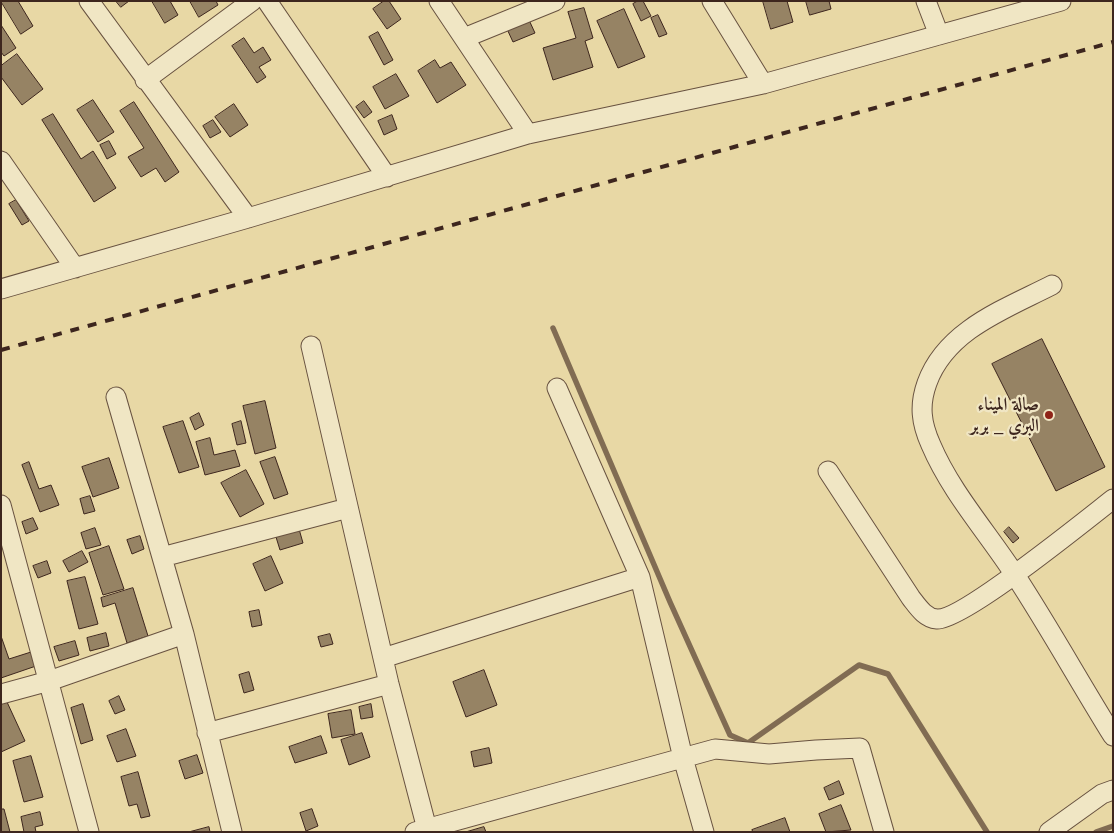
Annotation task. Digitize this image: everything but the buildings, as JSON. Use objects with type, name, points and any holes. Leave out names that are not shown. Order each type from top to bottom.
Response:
[{"type":"street","points":[[89,1],[145,80],[248,218]]},
{"type":"street","points":[[145,80],[252,1]]},
{"type":"street","points":[[267,1],[387,177]]},
{"type":"street","points":[[439,1],[528,134]]},
{"type":"street","points":[[464,38],[555,1]]},
{"type":"street","points":[[712,1],[763,84]]},
{"type":"street","points":[[926,1],[939,35]]},
{"type":"street","points":[[1,289],[248,218],[528,134],[763,84],[1061,1]]},
{"type":"street","points":[[1,162],[75,268]]},
{"type":"street","points":[[1052,285],[986,318],[965,332],[943,355],[927,382],[920,410],[930,444],[957,492],[1015,574],[1113,736]]},
{"type":"street","points":[[311,346],[421,830],[715,749],[769,754],[860,748],[884,832]]},
{"type":"street","points":[[557,388],[640,578],[683,758],[704,832]]},
{"type":"street","points":[[116,397],[184,634],[232,832]]},
{"type":"street","points":[[828,471],[911,598],[924,613],[937,619],[952,616],[1015,574],[1113,499]]},
{"type":"street","points":[[1,505],[89,832]]},
{"type":"street","points":[[162,557],[348,508]]},
{"type":"street","points":[[383,658],[640,578]]},
{"type":"street","points":[[1,694],[49,681],[184,634]]},
{"type":"street","points":[[207,733],[389,684]]},
{"type":"street","points":[[1049,832],[1102,794],[1113,790]]},
{"type":"waterway","points":[[553,328],[670,602],[730,735],[748,743],[859,665],[888,674],[987,832]]},
{"type":"waterway","points":[[1096,832],[1113,826]]},
{"type":"railway","points":[[1,350],[1113,42]]},
{"type":"place","name":"صالة الميناء البري _ بربر","points":[[1049,415]]}]
